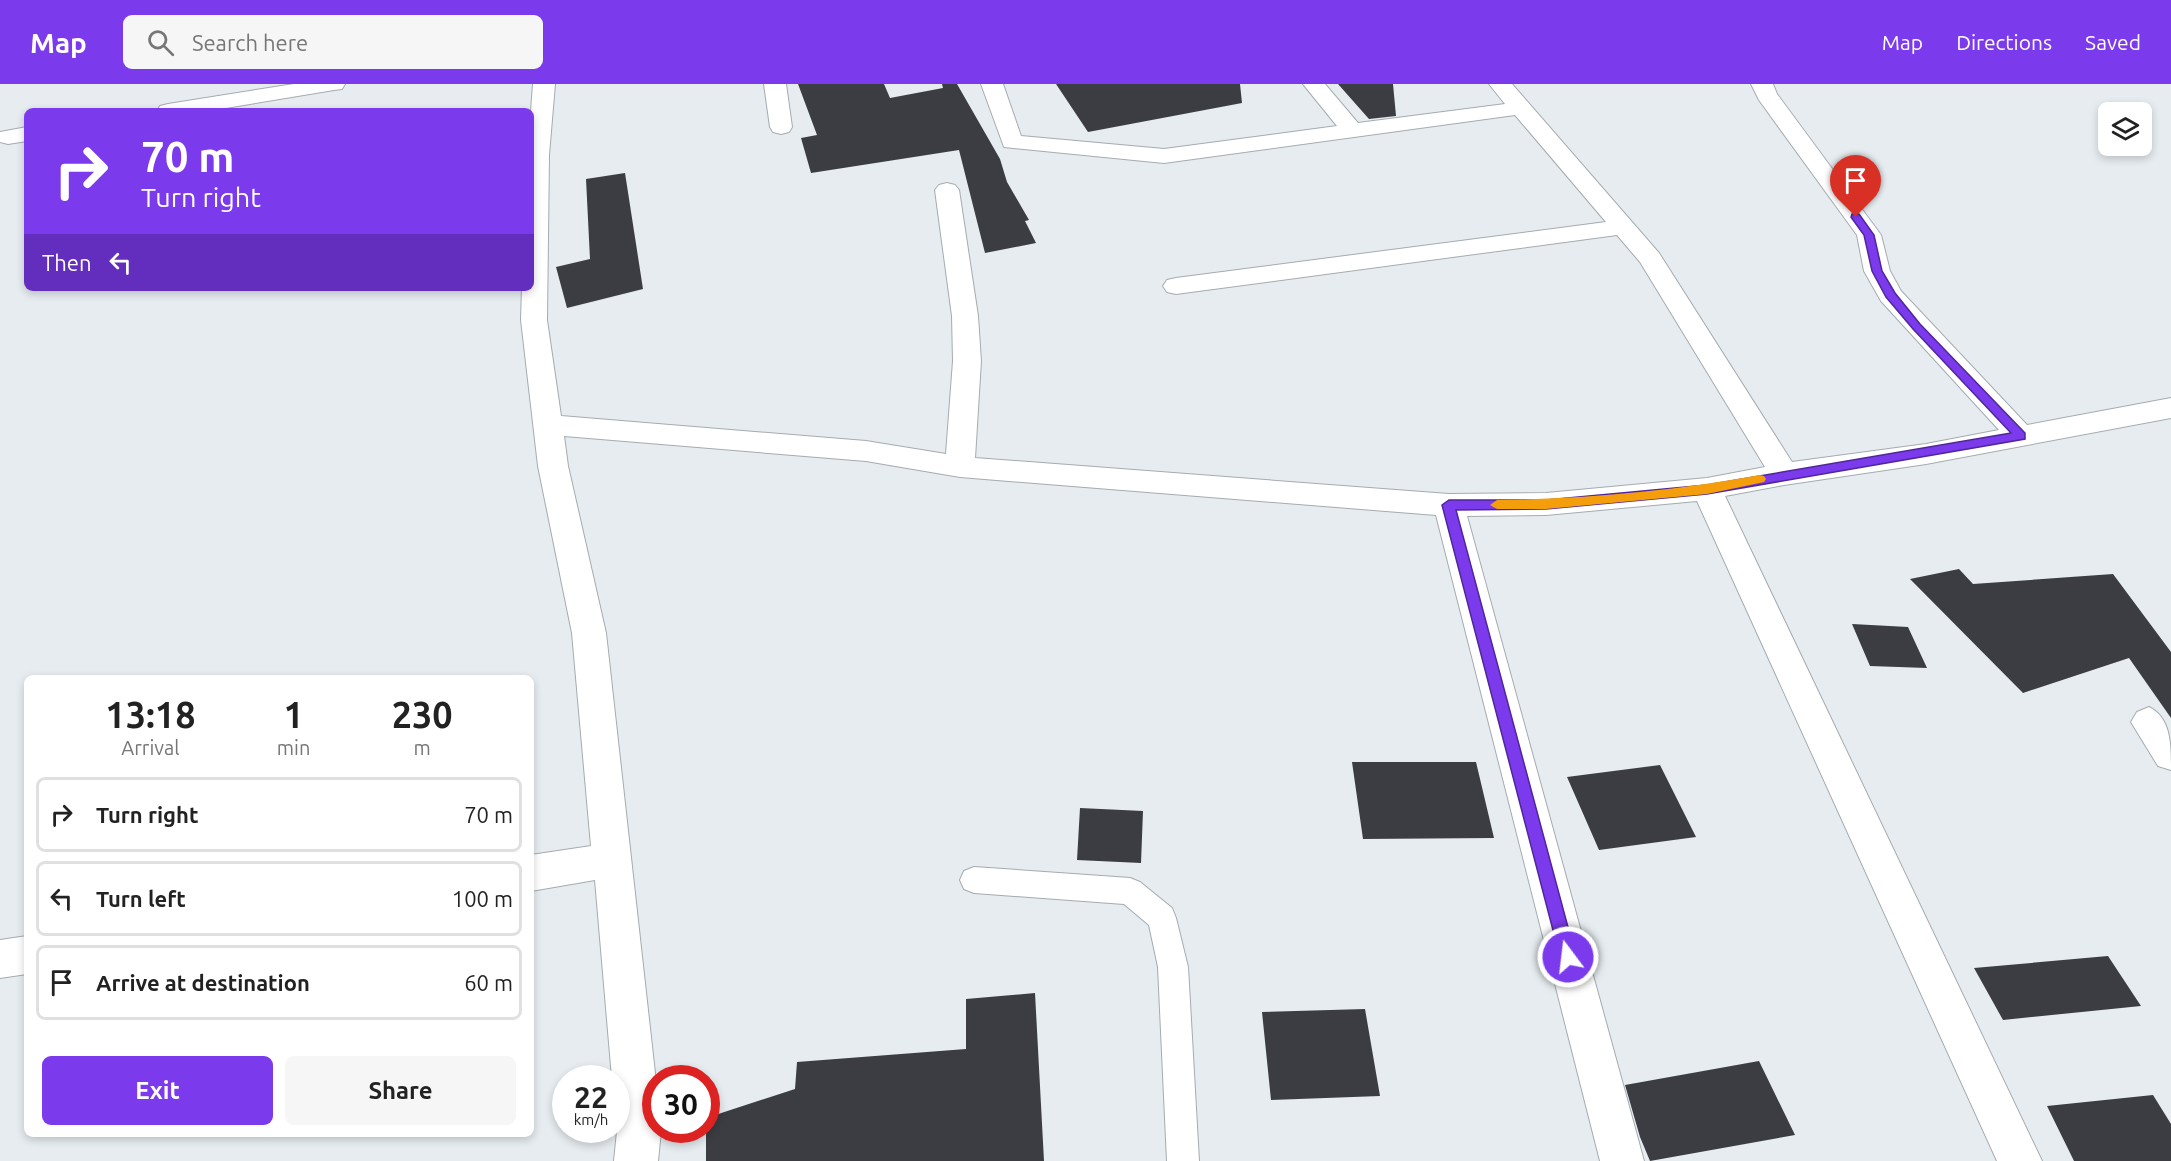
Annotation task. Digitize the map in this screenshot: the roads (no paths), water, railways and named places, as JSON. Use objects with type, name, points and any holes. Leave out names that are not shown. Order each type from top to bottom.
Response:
[{"type":"street","points":[[186,108],[334,84]]},
{"type":"street","points":[[544,84],[538,155],[534,320],[553,466],[589,633],[639,1131],[636,1161]]},
{"type":"street","points":[[775,84],[781,127]]},
{"type":"street","points":[[992,84],[1012,142],[1164,156],[1522,108]]},
{"type":"street","points":[[1314,84],[1353,132]]},
{"type":"street","points":[[1500,84],[1650,258],[1784,474]]},
{"type":"street","points":[[1762,84],[1767,95],[1869,235],[1877,271],[1890,295],[2021,436]]},
{"type":"street","points":[[947,190],[965,316],[967,361],[960,466]]},
{"type":"street","points":[[1176,286],[1624,227]]},
{"type":"street","points":[[548,425],[866,451],[960,466],[1449,505],[1546,504],[1707,489],[1784,474],[1926,454],[2171,408]]},
{"type":"street","points":[[1707,489],[2020,1161]]},
{"type":"street","points":[[1449,505],[1622,1161]]},
{"type":"street","points":[[2149,722],[2171,755]]},
{"type":"street","points":[[534,873],[611,860]]},
{"type":"street","points":[[0,959],[24,955]]},
{"type":"lane","points":[[974,880],[1130,891],[1162,918],[1173,967],[1183,1161]]}]
